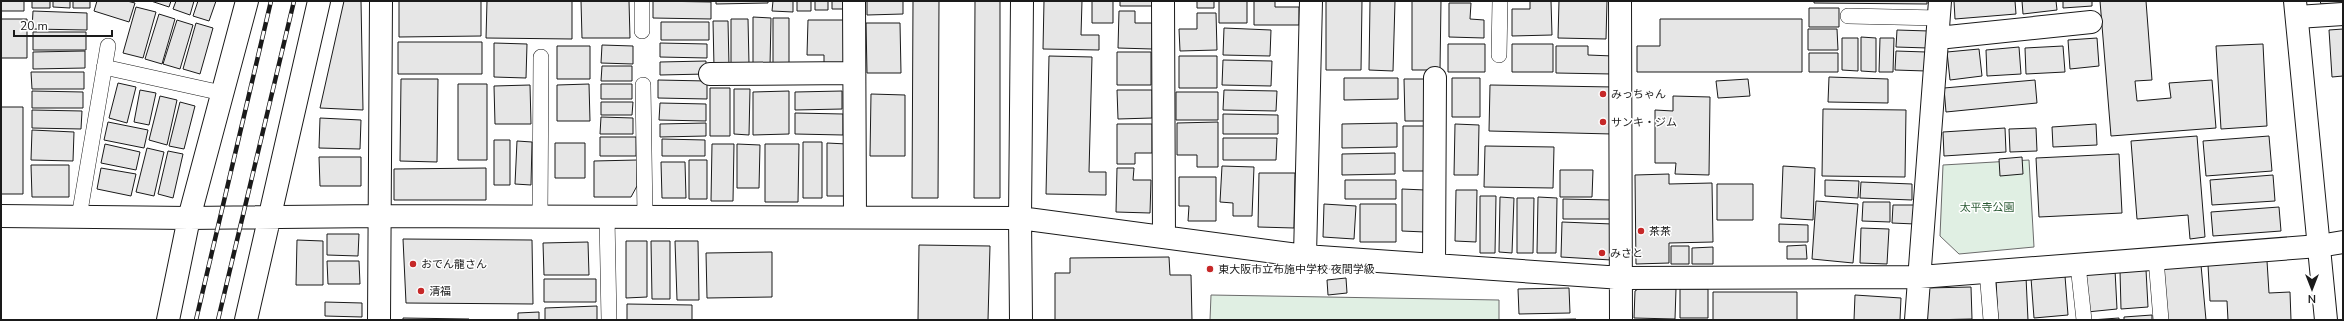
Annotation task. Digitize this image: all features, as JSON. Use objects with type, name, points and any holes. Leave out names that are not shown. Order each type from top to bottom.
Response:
[{"type":"street","points":[[168,320],[189,218],[247,1]]},
{"type":"street","points":[[246,320],[268,216],[320,1]]},
{"type":"street","points":[[379,320],[381,216],[381,1]]},
{"type":"street","points":[[854,1],[855,217]]},
{"type":"street","points":[[1021,320],[1020,218],[1022,1]]},
{"type":"street","points":[[1164,1],[1164,237]]},
{"type":"street","points":[[1306,256],[1311,1]]},
{"type":"street","points":[[1620,1],[1621,320]]},
{"type":"street","points":[[2326,320],[2296,9],[2343,14]]},
{"type":"street","points":[[1916,320],[1939,19],[2091,22]]},
{"type":"street","points":[[710,74],[854,73]]},
{"type":"street","points":[[1434,265],[1435,78]]},
{"type":"street","points":[[1,216],[189,218],[268,216],[540,216],[1020,218],[1306,256],[1622,278],[1920,277],[2319,246],[2343,242]]},
{"type":"lane","points":[[642,1],[642,31]]},
{"type":"lane","points":[[1499,55],[1500,1]]},
{"type":"lane","points":[[1848,16],[1939,19]]},
{"type":"lane","points":[[79,217],[108,46]]},
{"type":"lane","points":[[540,216],[541,57]]},
{"type":"lane","points":[[104,67],[222,93]]},
{"type":"lane","points":[[643,85],[645,217]]},
{"type":"lane","points":[[607,217],[609,320]]},
{"type":"lane","points":[[2156,259],[2161,320]]},
{"type":"lane","points":[[2078,265],[2084,320]]},
{"type":"lane","points":[[1987,271],[1991,320]]},
{"type":"green space","name":"太平寺公園","points":[[2029,160],[2034,247],[1959,254],[1940,236],[1943,165]]},
{"type":"green space","points":[[1211,295],[1499,300],[1499,320],[1210,320]]},
{"type":"building","points":[[1,1],[24,1],[24,11],[1,11]]},
{"type":"building","points":[[32,1],[50,1],[50,8],[32,8]]},
{"type":"building","points":[[53,1],[70,1],[70,8],[53,7]]},
{"type":"building","points":[[73,1],[90,1],[90,8],[73,8]]},
{"type":"building","points":[[97,1],[127,1],[135,3],[129,22],[94,11]]},
{"type":"building","points":[[151,1],[171,1],[169,7]]},
{"type":"building","points":[[176,1],[194,1],[190,15],[173,9]]},
{"type":"building","points":[[198,1],[216,1],[209,21],[193,16]]},
{"type":"building","points":[[344,1],[361,1],[363,110],[320,108]]},
{"type":"building","points":[[399,1],[481,1],[481,36],[399,37]]},
{"type":"building","points":[[487,1],[572,1],[572,39],[486,38]]},
{"type":"building","points":[[581,1],[629,1],[630,38],[582,38]]},
{"type":"building","points":[[653,1],[711,2],[711,19],[653,18]]},
{"type":"building","points":[[716,1],[768,1],[768,3],[716,4]]},
{"type":"building","points":[[773,1],[793,1],[793,12],[772,11]]},
{"type":"building","points":[[797,1],[811,1],[811,11],[797,11]]},
{"type":"building","points":[[815,1],[828,1],[828,10],[815,10]]},
{"type":"building","points":[[832,1],[845,1],[845,9],[832,9]]},
{"type":"building","points":[[867,1],[903,1],[903,14],[867,15]]},
{"type":"building","points":[[913,1],[939,1],[938,198],[912,198]]},
{"type":"building","points":[[975,1],[1000,1],[1000,198],[974,198]]},
{"type":"building","points":[[1044,1],[1082,1],[1081,35],[1099,35],[1099,50],[1043,49]]},
{"type":"building","points":[[1092,1],[1113,1],[1113,23],[1092,23]]},
{"type":"building","points":[[1120,1],[1154,1],[1154,6],[1120,6]]},
{"type":"building","points":[[1197,1],[1214,1],[1214,8],[1197,8]]},
{"type":"building","points":[[1219,1],[1247,1],[1247,23],[1219,23]]},
{"type":"building","points":[[1254,1],[1275,1],[1275,7],[1299,7],[1299,25],[1254,25]]},
{"type":"building","points":[[1326,1],[1362,1],[1361,70],[1326,70]]},
{"type":"building","points":[[1370,1],[1395,1],[1393,71],[1369,70]]},
{"type":"building","points":[[1412,1],[1441,1],[1440,70],[1412,70]]},
{"type":"building","points":[[1530,1],[1551,1],[1552,35],[1512,36],[1512,9],[1530,9]]},
{"type":"building","points":[[1559,1],[1607,1],[1606,39],[1558,38]]},
{"type":"building","points":[[1814,1],[1927,1],[1927,4],[1814,3]]},
{"type":"building","points":[[1954,1],[2015,1],[2016,14],[1955,19]]},
{"type":"building","points":[[2022,1],[2056,1],[2057,10],[2023,14]]},
{"type":"building","points":[[2063,1],[2092,1],[2092,6],[2063,8]]},
{"type":"building","points":[[2100,1],[2146,1],[2152,80],[2135,81],[2137,101],[2171,98],[2169,83],[2212,80],[2216,128],[2111,136]]},
{"type":"building","points":[[2320,1],[2343,1],[2343,3],[2321,4]]},
{"type":"building","points":[[1449,3],[1471,3],[1470,19],[1484,20],[1484,38],[1449,37]]},
{"type":"building","points":[[136,7],[156,12],[143,58],[123,53]]},
{"type":"building","points":[[1809,8],[1839,8],[1839,27],[1809,27]]},
{"type":"building","points":[[33,11],[87,13],[87,30],[32,29]]},
{"type":"building","points":[[1119,11],[1135,11],[1135,23],[1152,23],[1152,49],[1118,48]]},
{"type":"building","points":[[1197,13],[1216,13],[1217,50],[1180,51],[1179,29],[1197,29]]},
{"type":"building","points":[[159,14],[175,19],[162,64],[145,59]]},
{"type":"building","points":[[753,17],[771,18],[770,66],[753,66]]},
{"type":"building","points":[[773,18],[789,18],[789,64],[773,64]]},
{"type":"building","points":[[1,19],[27,19],[27,58],[1,58]]},
{"type":"building","points":[[731,19],[748,19],[749,64],[731,65]]},
{"type":"building","points":[[1660,19],[1802,19],[1802,72],[1637,72],[1637,46],[1660,46]]},
{"type":"building","points":[[177,20],[193,25],[180,69],[163,64]]},
{"type":"building","points":[[808,20],[845,20],[845,66],[824,66],[824,55],[807,55]]},
{"type":"building","points":[[713,21],[728,21],[729,66],[714,67]]},
{"type":"building","points":[[661,22],[709,22],[709,40],[661,40]]},
{"type":"building","points":[[196,23],[213,28],[200,74],[183,69]]},
{"type":"building","points":[[866,23],[900,23],[901,73],[867,73]]},
{"type":"building","points":[[1224,28],[1271,30],[1270,56],[1223,55]]},
{"type":"building","points":[[1808,29],[1837,29],[1838,50],[1808,50]]},
{"type":"building","points":[[2343,29],[2343,76],[2332,77],[2329,30]]},
{"type":"building","points":[[1897,30],[1929,31],[1928,48],[1896,47]]},
{"type":"building","points":[[33,32],[86,32],[86,50],[33,50]]},
{"type":"building","points":[[1861,37],[1876,38],[1876,72],[1861,71]]},
{"type":"building","points":[[1842,38],[1858,38],[1858,71],[1842,70]]},
{"type":"building","points":[[1880,38],[1894,38],[1893,72],[1879,72]]},
{"type":"building","points":[[2097,38],[2099,66],[2070,69],[2068,40]]},
{"type":"building","points":[[398,42],[482,42],[482,74],[398,74]]},
{"type":"building","points":[[494,43],[527,44],[526,78],[494,77]]},
{"type":"building","points":[[660,43],[707,44],[707,58],[660,57]]},
{"type":"building","points":[[1448,44],[1485,44],[1485,72],[1448,72]]},
{"type":"building","points":[[1512,44],[1553,44],[1553,72],[1512,72]]},
{"type":"building","points":[[2263,44],[2267,126],[2221,129],[2216,46]]},
{"type":"building","points":[[602,45],[633,46],[633,64],[601,63]]},
{"type":"building","points":[[557,46],[590,46],[590,79],[557,79]]},
{"type":"building","points":[[1556,46],[1588,46],[1588,55],[1613,56],[1612,74],[1556,73]]},
{"type":"building","points":[[2063,46],[2065,72],[2026,74],[2025,48]]},
{"type":"building","points":[[2019,47],[2021,74],[1987,76],[1986,50]]},
{"type":"building","points":[[1979,49],[1982,76],[1950,80],[1947,52]]},
{"type":"building","points":[[85,51],[85,68],[33,69],[33,52]]},
{"type":"building","points":[[1896,51],[1926,52],[1926,71],[1895,70]]},
{"type":"building","points":[[1117,52],[1151,52],[1151,85],[1117,85]]},
{"type":"building","points":[[1809,53],[1838,53],[1838,72],[1809,72]]},
{"type":"building","points":[[1049,56],[1092,57],[1089,172],[1106,172],[1106,195],[1046,194]]},
{"type":"building","points":[[1179,56],[1217,56],[1217,88],[1179,88]]},
{"type":"building","points":[[1223,60],[1272,61],[1271,86],[1222,85]]},
{"type":"building","points":[[706,61],[706,74],[660,75],[660,62]]},
{"type":"building","points":[[602,66],[632,66],[632,81],[601,81]]},
{"type":"building","points":[[31,72],[84,72],[84,89],[32,89]]},
{"type":"building","points":[[1829,77],[1888,79],[1888,103],[1828,102]]},
{"type":"building","points":[[1344,78],[1398,78],[1398,99],[1344,100]]},
{"type":"building","points":[[1452,78],[1480,78],[1480,117],[1452,117]]},
{"type":"building","points":[[401,79],[438,79],[437,162],[400,161]]},
{"type":"building","points":[[1404,79],[1427,79],[1427,121],[1405,121]]},
{"type":"building","points":[[1748,79],[1750,96],[1718,98],[1716,81]]},
{"type":"building","points":[[658,80],[707,81],[707,99],[658,98]]},
{"type":"building","points":[[2035,80],[2037,103],[1946,112],[1944,88]]},
{"type":"building","points":[[118,83],[136,87],[127,123],[109,118]]},
{"type":"building","points":[[458,84],[487,84],[487,160],[458,160]]},
{"type":"building","points":[[589,84],[590,121],[557,121],[557,85]]},
{"type":"building","points":[[601,84],[632,84],[632,99],[601,99]]},
{"type":"building","points":[[530,85],[531,124],[495,124],[494,86]]},
{"type":"building","points":[[1490,85],[1614,87],[1612,134],[1489,131]]},
{"type":"building","points":[[710,88],[730,88],[730,136],[710,136]]},
{"type":"building","points":[[734,89],[750,89],[749,135],[734,134]]},
{"type":"building","points":[[140,90],[156,93],[149,125],[134,122]]},
{"type":"building","points":[[1117,90],[1152,90],[1152,118],[1118,119]]},
{"type":"building","points":[[1224,90],[1277,91],[1276,111],[1223,110]]},
{"type":"building","points":[[32,91],[83,92],[83,108],[32,108]]},
{"type":"building","points":[[789,91],[789,134],[753,135],[753,92]]},
{"type":"building","points":[[842,91],[842,109],[795,110],[795,92]]},
{"type":"building","points":[[1176,92],[1218,92],[1218,120],[1176,120]]},
{"type":"building","points":[[871,94],[905,95],[905,156],[870,156]]},
{"type":"building","points":[[160,96],[177,100],[167,145],[149,140]]},
{"type":"building","points":[[1673,96],[1710,97],[1709,175],[1675,174],[1676,163],[1655,163],[1655,110],[1673,111]]},
{"type":"building","points":[[180,102],[195,106],[184,149],[169,146]]},
{"type":"building","points":[[601,102],[633,102],[632,115],[601,115]]},
{"type":"building","points":[[660,103],[706,104],[706,121],[659,120]]},
{"type":"building","points":[[1,107],[23,107],[23,194],[1,194]]},
{"type":"building","points":[[1823,109],[1906,110],[1905,177],[1822,176]]},
{"type":"building","points":[[32,110],[82,111],[81,129],[32,128]]},
{"type":"building","points":[[795,113],[843,114],[843,135],[795,134]]},
{"type":"building","points":[[1223,114],[1278,115],[1278,134],[1223,134]]},
{"type":"building","points":[[601,117],[633,118],[633,134],[600,134]]},
{"type":"building","points":[[320,118],[361,120],[360,149],[319,148]]},
{"type":"building","points":[[108,122],[148,130],[144,148],[104,140]]},
{"type":"building","points":[[1218,122],[1218,167],[1197,167],[1197,155],[1177,155],[1177,123]]},
{"type":"building","points":[[706,123],[706,136],[660,137],[660,124]]},
{"type":"building","points":[[1397,123],[1397,147],[1342,148],[1342,124]]},
{"type":"building","points":[[1117,124],[1152,124],[1152,153],[1135,153],[1135,164],[1117,164]]},
{"type":"building","points":[[1455,124],[1479,125],[1478,175],[1454,175]]},
{"type":"building","points":[[2096,124],[2097,145],[2053,147],[2052,127]]},
{"type":"building","points":[[1403,126],[1427,126],[1426,171],[1403,171]]},
{"type":"building","points":[[2005,128],[2006,152],[1944,156],[1943,132]]},
{"type":"building","points":[[2036,128],[2037,151],[2010,152],[2009,129]]},
{"type":"building","points":[[32,130],[74,132],[73,161],[31,160]]},
{"type":"building","points":[[2197,136],[2205,237],[2190,239],[2188,215],[2137,219],[2131,141]]},
{"type":"building","points":[[2269,136],[2272,171],[2206,176],[2203,141]]},
{"type":"building","points":[[600,137],[636,137],[636,156],[600,156]]},
{"type":"building","points":[[1223,138],[1277,138],[1276,160],[1223,160]]},
{"type":"building","points":[[662,139],[705,140],[705,156],[662,156]]},
{"type":"building","points":[[494,140],[510,140],[510,185],[494,185]]},
{"type":"building","points":[[517,141],[532,142],[531,185],[515,184]]},
{"type":"building","points":[[803,142],[822,142],[822,198],[803,198]]},
{"type":"building","points":[[555,143],[585,143],[585,178],[555,178]]},
{"type":"building","points":[[827,143],[847,144],[847,196],[827,196]]},
{"type":"building","points":[[105,144],[140,152],[136,170],[101,163]]},
{"type":"building","points":[[712,144],[734,144],[733,201],[711,201]]},
{"type":"building","points":[[737,144],[760,145],[759,188],[737,188]]},
{"type":"building","points":[[765,144],[799,144],[798,202],[765,202]]},
{"type":"building","points":[[1485,146],[1554,147],[1553,188],[1484,187]]},
{"type":"building","points":[[147,148],[164,152],[154,196],[136,192]]},
{"type":"building","points":[[168,151],[183,154],[173,198],[158,194]]},
{"type":"building","points":[[1395,153],[1395,174],[1342,175],[1342,154]]},
{"type":"building","points":[[2119,154],[2122,213],[2039,217],[2036,158]]},
{"type":"building","points":[[319,157],[361,157],[361,186],[320,186]]},
{"type":"building","points":[[2022,157],[2023,174],[2000,176],[1999,159]]},
{"type":"building","points":[[637,160],[637,186],[631,197],[594,197],[594,161]]},
{"type":"building","points":[[689,160],[707,160],[707,199],[689,199]]},
{"type":"building","points":[[661,162],[685,162],[686,198],[662,198]]},
{"type":"building","points":[[31,165],[69,165],[69,197],[32,197]]},
{"type":"building","points":[[1222,166],[1254,167],[1252,216],[1233,216],[1233,203],[1220,202]]},
{"type":"building","points":[[1783,166],[1815,168],[1813,220],[1781,218]]},
{"type":"building","points":[[101,168],[136,174],[131,196],[97,189]]},
{"type":"building","points":[[486,168],[486,200],[394,200],[394,169]]},
{"type":"building","points":[[1117,168],[1134,168],[1133,180],[1151,180],[1150,213],[1116,212]]},
{"type":"building","points":[[1560,170],[1593,170],[1592,197],[1560,197]]},
{"type":"building","points":[[1259,173],[1295,173],[1294,228],[1258,227]]},
{"type":"building","points":[[1669,174],[1669,184],[1712,183],[1713,242],[1669,243],[1669,263],[1636,264],[1635,175]]},
{"type":"building","points":[[2273,175],[2275,201],[2212,205],[2210,180]]},
{"type":"building","points":[[1179,177],[1216,177],[1216,221],[1188,221],[1189,206],[1179,206]]},
{"type":"building","points":[[1345,180],[1396,180],[1396,199],[1345,199]]},
{"type":"building","points":[[1825,180],[1859,181],[1858,198],[1825,196]]},
{"type":"building","points":[[1861,182],[1912,184],[1912,200],[1860,198]]},
{"type":"building","points":[[1717,184],[1753,184],[1753,220],[1717,220]]},
{"type":"building","points":[[1402,189],[1425,190],[1425,232],[1402,231]]},
{"type":"building","points":[[1456,190],[1477,190],[1476,242],[1455,241]]},
{"type":"building","points":[[1480,196],[1496,196],[1495,253],[1480,253]]},
{"type":"building","points":[[1500,197],[1514,198],[1512,253],[1499,252]]},
{"type":"building","points":[[1538,197],[1557,198],[1556,253],[1537,253]]},
{"type":"building","points":[[1517,198],[1534,198],[1533,253],[1517,253]]},
{"type":"building","points":[[1563,199],[1612,200],[1612,219],[1563,219]]},
{"type":"building","points":[[1816,201],[1858,204],[1853,263],[1812,259]]},
{"type":"building","points":[[1863,202],[1890,202],[1890,222],[1862,221]]},
{"type":"building","points":[[1324,204],[1356,206],[1354,239],[1323,237]]},
{"type":"building","points":[[1360,204],[1396,204],[1396,242],[1360,242]]},
{"type":"building","points":[[1893,205],[1916,205],[1915,224],[1892,223]]},
{"type":"building","points":[[2279,207],[2281,231],[2213,236],[2211,212]]},
{"type":"building","points":[[1562,222],[1612,224],[1611,260],[1561,257]]},
{"type":"building","points":[[1779,224],[1808,225],[1808,242],[1779,242]]},
{"type":"building","points":[[1861,228],[1889,229],[1887,264],[1860,263]]},
{"type":"building","points":[[327,234],[359,234],[358,256],[327,255]]},
{"type":"building","points":[[403,239],[532,240],[533,304],[406,303]]},
{"type":"building","points":[[297,240],[323,241],[323,285],[296,285]]},
{"type":"building","points":[[626,241],[647,241],[647,297],[626,298]]},
{"type":"building","points":[[651,241],[670,241],[670,299],[652,299]]},
{"type":"building","points":[[675,241],[698,241],[699,300],[677,300]]},
{"type":"building","points":[[588,242],[589,275],[544,275],[543,243]]},
{"type":"building","points":[[919,245],[990,246],[988,320],[918,320]]},
{"type":"building","points":[[1806,245],[1807,259],[1787,259],[1787,246]]},
{"type":"building","points":[[1671,246],[1689,246],[1689,264],[1671,264]]},
{"type":"building","points":[[1713,247],[1713,264],[1692,264],[1692,248]]},
{"type":"building","points":[[772,252],[772,297],[707,298],[706,253]]},
{"type":"building","points":[[1169,257],[1170,275],[1191,275],[1192,320],[1055,320],[1055,273],[1070,273],[1070,258]]},
{"type":"building","points":[[327,261],[359,261],[360,284],[328,284]]},
{"type":"building","points":[[2267,261],[2269,293],[2290,292],[2291,320],[2228,320],[2227,301],[2210,301],[2208,265]]},
{"type":"building","points":[[2201,265],[2206,320],[2167,320],[2163,269]]},
{"type":"building","points":[[2115,270],[2117,309],[2087,312],[2085,272]]},
{"type":"building","points":[[2146,270],[2148,307],[2121,309],[2120,271]]},
{"type":"building","points":[[2065,276],[2068,315],[2034,318],[2031,278]]},
{"type":"building","points":[[2026,277],[2028,320],[1998,320],[1996,279]]},
{"type":"building","points":[[1346,278],[1347,293],[1328,295],[1327,280]]},
{"type":"building","points":[[544,279],[596,279],[596,302],[544,302]]},
{"type":"building","points":[[1971,287],[1972,319],[1927,320],[1926,288]]},
{"type":"building","points":[[1569,288],[1570,313],[1519,314],[1518,289]]},
{"type":"building","points":[[1638,289],[1676,289],[1675,319],[1634,318],[1635,291]]},
{"type":"building","points":[[1680,289],[1708,289],[1708,318],[1680,318]]},
{"type":"building","points":[[1713,292],[1797,292],[1797,320],[1713,320]]},
{"type":"building","points":[[1855,295],[1901,298],[1900,320],[1854,320]]},
{"type":"building","points":[[325,302],[362,303],[362,317],[325,316]]},
{"type":"building","points":[[627,304],[692,305],[692,320],[627,320]]},
{"type":"building","points":[[597,306],[597,320],[545,320],[545,308]]},
{"type":"building","points":[[539,312],[539,320],[518,320],[518,313]]},
{"type":"building","points":[[2152,315],[2152,320],[2124,320],[2124,317]]},
{"type":"building","points":[[403,318],[469,319],[469,320],[403,320]]},
{"type":"building","points":[[2119,318],[2119,320],[2091,320]]},
{"type":"building","points":[[1576,319],[1576,320],[1517,320]]},
{"type":"railway","points":[[196,320],[271,1]]},
{"type":"railway","points":[[218,320],[294,1]]},
{"type":"place","name":"みっちゃん","points":[[1603,94]]},
{"type":"place","name":"サンキ・ジム","points":[[1603,122]]},
{"type":"place","name":"茶茶","points":[[1641,231]]},
{"type":"place","name":"みさと","points":[[1602,253]]},
{"type":"place","name":"おでん龍さん","points":[[413,264]]},
{"type":"place","name":"東大阪市立布施中学校 夜間学級","points":[[1210,269]]},
{"type":"place","name":"清福","points":[[421,291]]}]
